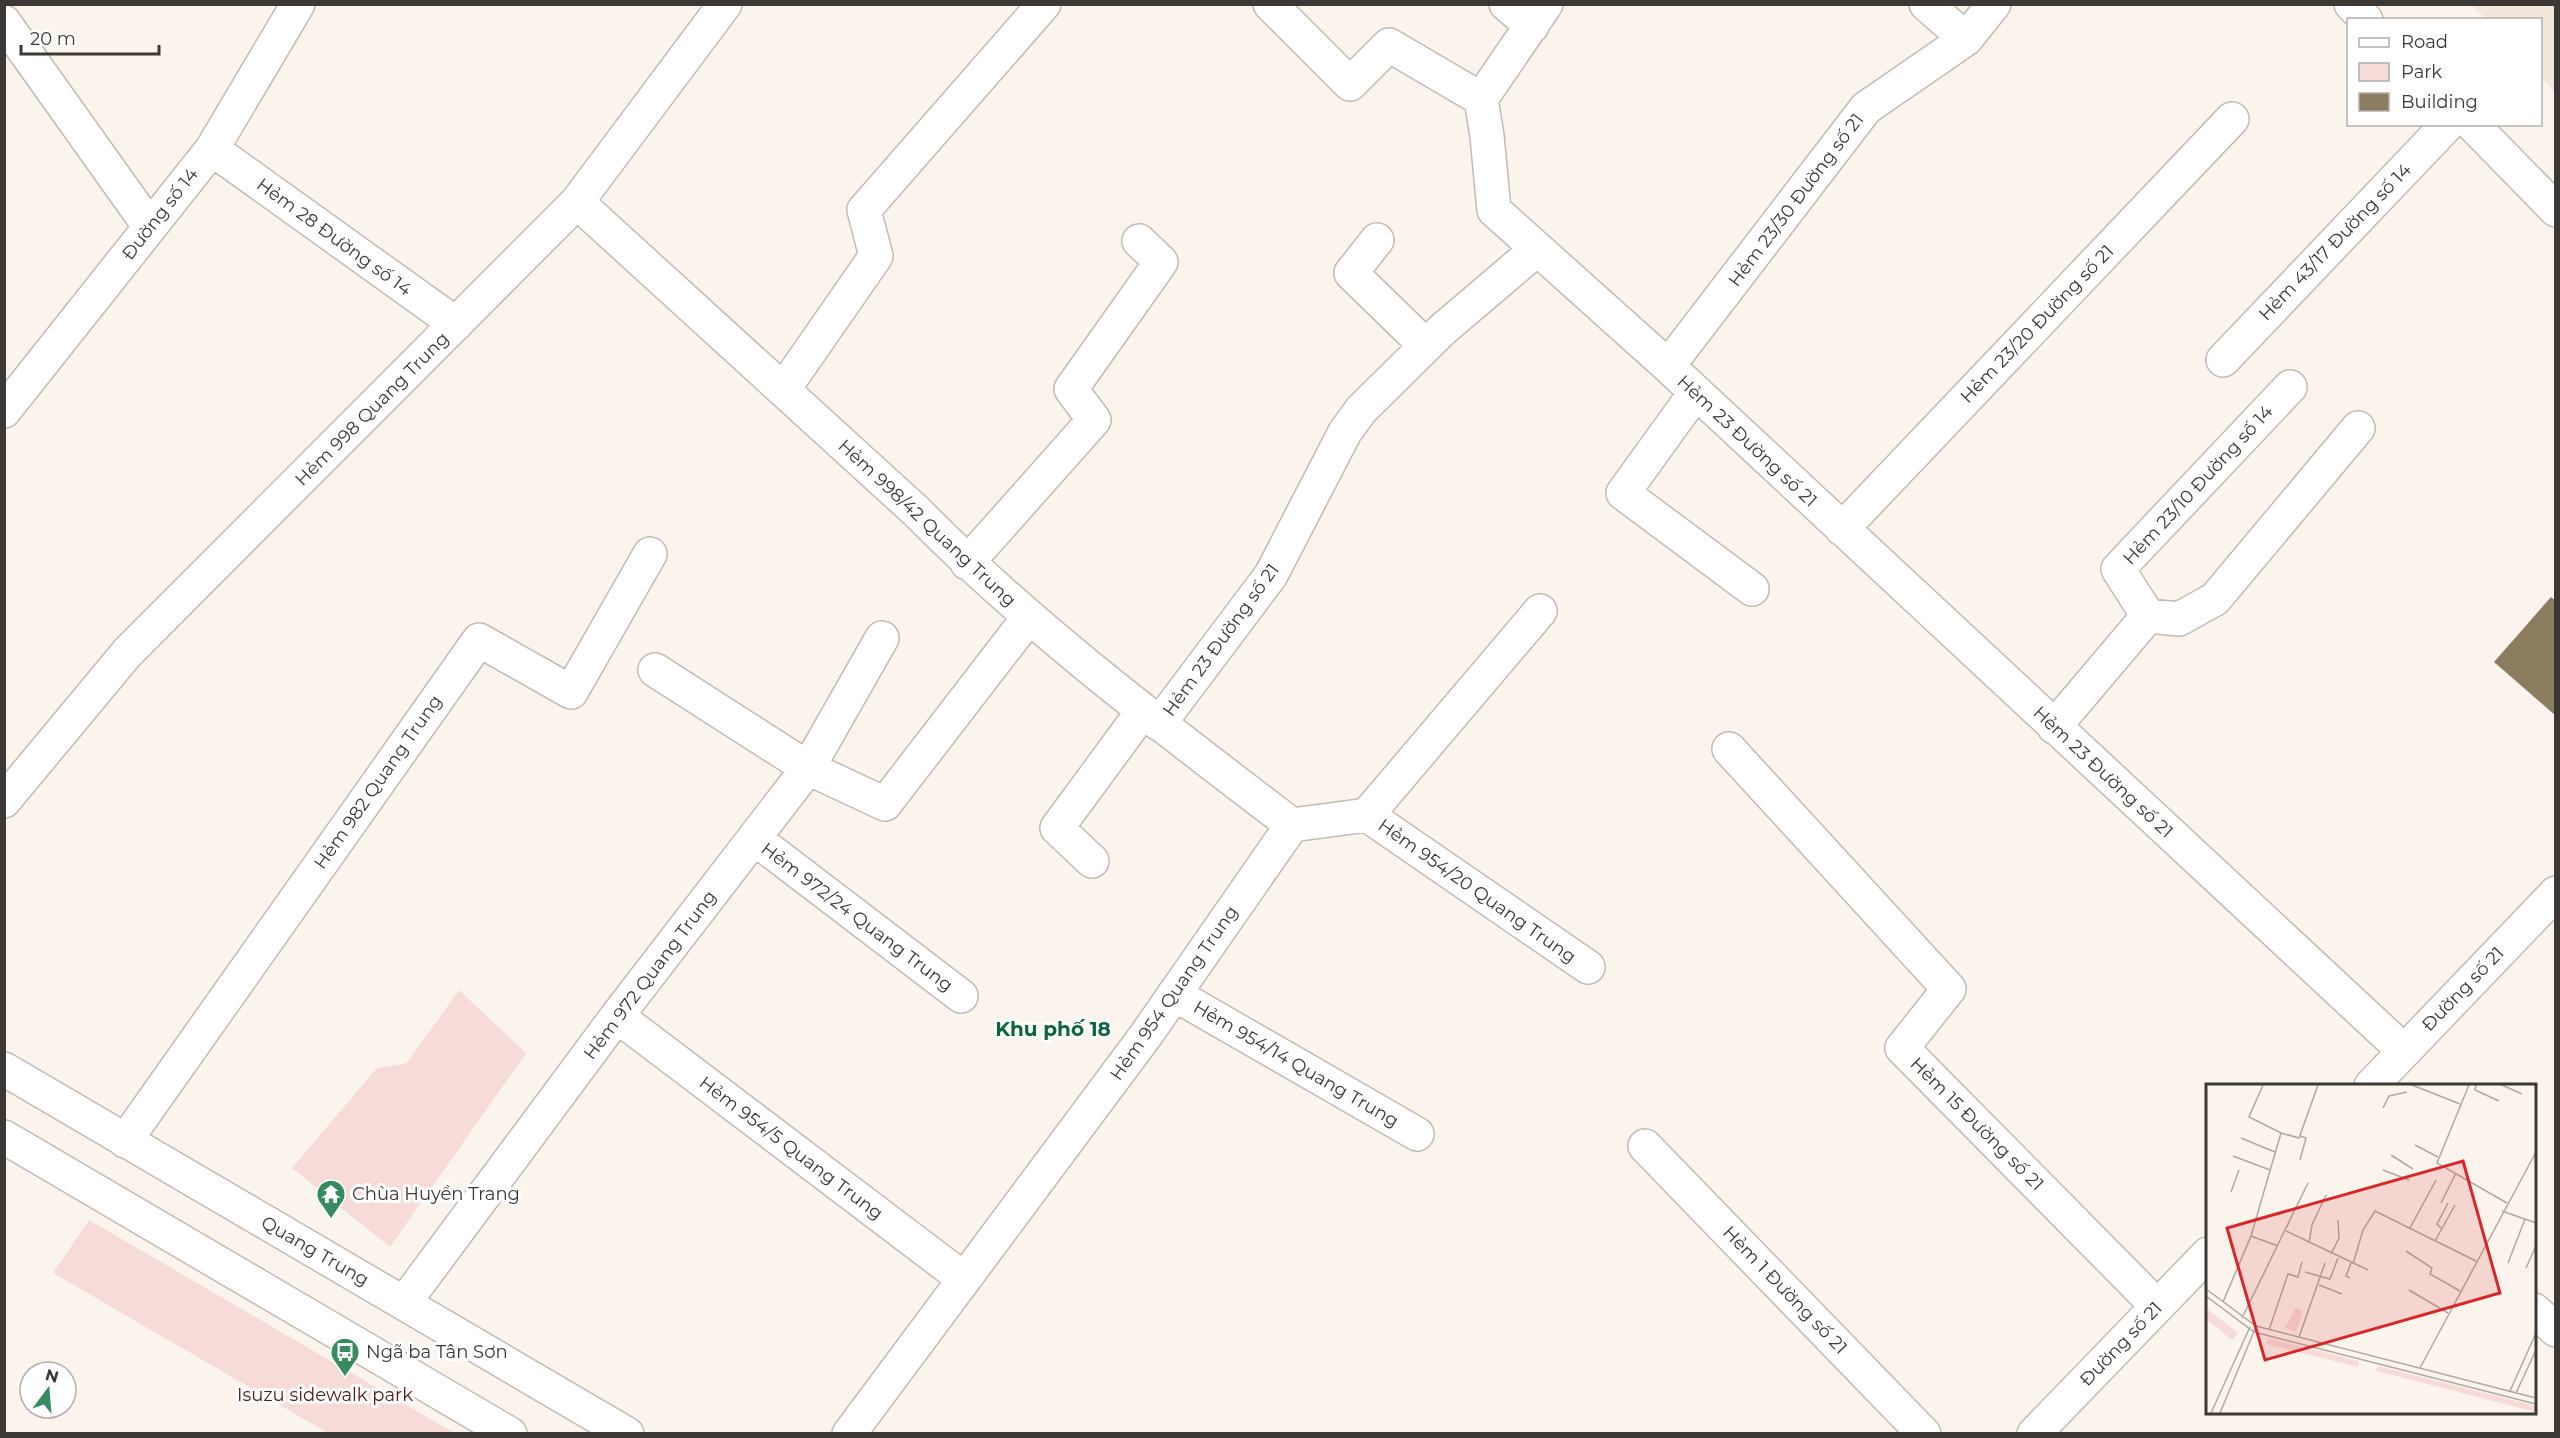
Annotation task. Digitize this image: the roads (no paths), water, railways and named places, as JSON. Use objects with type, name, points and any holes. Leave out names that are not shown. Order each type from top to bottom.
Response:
[{"type":"street","name":"Đường số 14","points":[[4,411],[212,149],[298,4]]},
{"type":"street","name":"Hẻm 998 Quang Trung","points":[[4,801],[128,653],[577,202],[725,4]]},
{"type":"street","points":[[783,390],[876,256],[864,210],[1044,4]]},
{"type":"street","points":[[1269,4],[1350,84],[1389,45],[1481,99]]},
{"type":"street","points":[[1506,4],[1539,15],[1481,99],[1488,136],[1494,210],[1536,250]]},
{"type":"street","points":[[1926,4],[1966,39]]},
{"type":"street","name":"Hẻm 23/30 Đường số 21","points":[[1668,366],[1866,108],[1966,39],[1994,4]]},
{"type":"street","points":[[2351,4],[2364,18]]},
{"type":"street","points":[[4,22],[150,227]]},
{"type":"street","name":"Hẻm 23/20 Đường số 21","points":[[1842,529],[2232,119]]},
{"type":"street","name":"Hẻm 43/17 Đường số 14","points":[[2223,360],[2446,126]]},
{"type":"street","points":[[2474,126],[2556,210]]},
{"type":"street","name":"Hẻm 28 Đường số 14","points":[[212,149],[456,324]]},
{"type":"street","name":"Hẻm 998/42 Quang Trung","points":[[577,202],[1029,617],[1151,717],[1292,825]]},
{"type":"street","points":[[1377,240],[1351,273],[1426,346]]},
{"type":"street","points":[[967,562],[1094,420],[1071,389],[1161,262],[1140,241]]},
{"type":"street","name":"Hẻm 23 Đường số 21","points":[[1092,861],[1057,828],[1271,575],[1345,432],[1361,410],[1426,346],[1536,250],[1668,366],[2404,1051]]},
{"type":"street","name":"Hẻm 23/10 Đường số 14","points":[[2148,616],[2118,569],[2290,387]]},
{"type":"street","points":[[1696,392],[1623,493],[1752,589]]},
{"type":"street","points":[[2054,727],[2148,616],[2179,620],[2215,599],[2358,428]]},
{"type":"street","name":"Hẻm 982 Quang Trung","points":[[125,1141],[479,640],[572,692],[650,554]]},
{"type":"street","points":[[1292,825],[1367,815],[1540,611]]},
{"type":"street","points":[[655,670],[808,768],[885,804],[1029,617]]},
{"type":"street","name":"Hẻm 972 Quang Trung","points":[[404,1303],[617,1016],[808,768],[882,638]]},
{"type":"street","name":"Hẻm 15 Đường số 21","points":[[1730,749],[1949,989],[1902,1048],[2157,1306]]},
{"type":"street","name":"Hẻm 954/20 Quang Trung","points":[[1367,815],[1588,967]]},
{"type":"street","name":"Hẻm 954 Quang Trung","points":[[849,1434],[1174,994],[1292,825]]},
{"type":"street","name":"Hẻm 972/24 Quang Trung","points":[[754,838],[961,996]]},
{"type":"street","name":"Đường số 21","points":[[2373,1084],[2556,893]]},
{"type":"street","name":"Hẻm 954/14 Quang Trung","points":[[1174,994],[1417,1134]]},
{"type":"street","name":"Hẻm 954/5 Quang Trung","points":[[617,1016],[964,1279]]},
{"type":"street","name":"Quang Trung","points":[[6,1072],[627,1434]]},
{"type":"street","points":[[4,1137],[510,1434]]},
{"type":"street","name":"Hẻm 1 Đường số 21","points":[[1645,1146],[1924,1434]]},
{"type":"street","name":"Đường số 21","points":[[2034,1434],[2206,1256]]},
{"type":"street","points":[[2536,1311],[2556,1330]]},
{"type":"place","name":"Chùa Huyền Trang","points":[[331,1220]]},
{"type":"place","name":"Ngã ba Tân Sơn","points":[[345,1378]]},
{"type":"district","name":"Khu phố 18","points":[[1053,1029]]},
{"type":"park label","name":"Isuzu sidewalk park","points":[[325,1395]]}]
